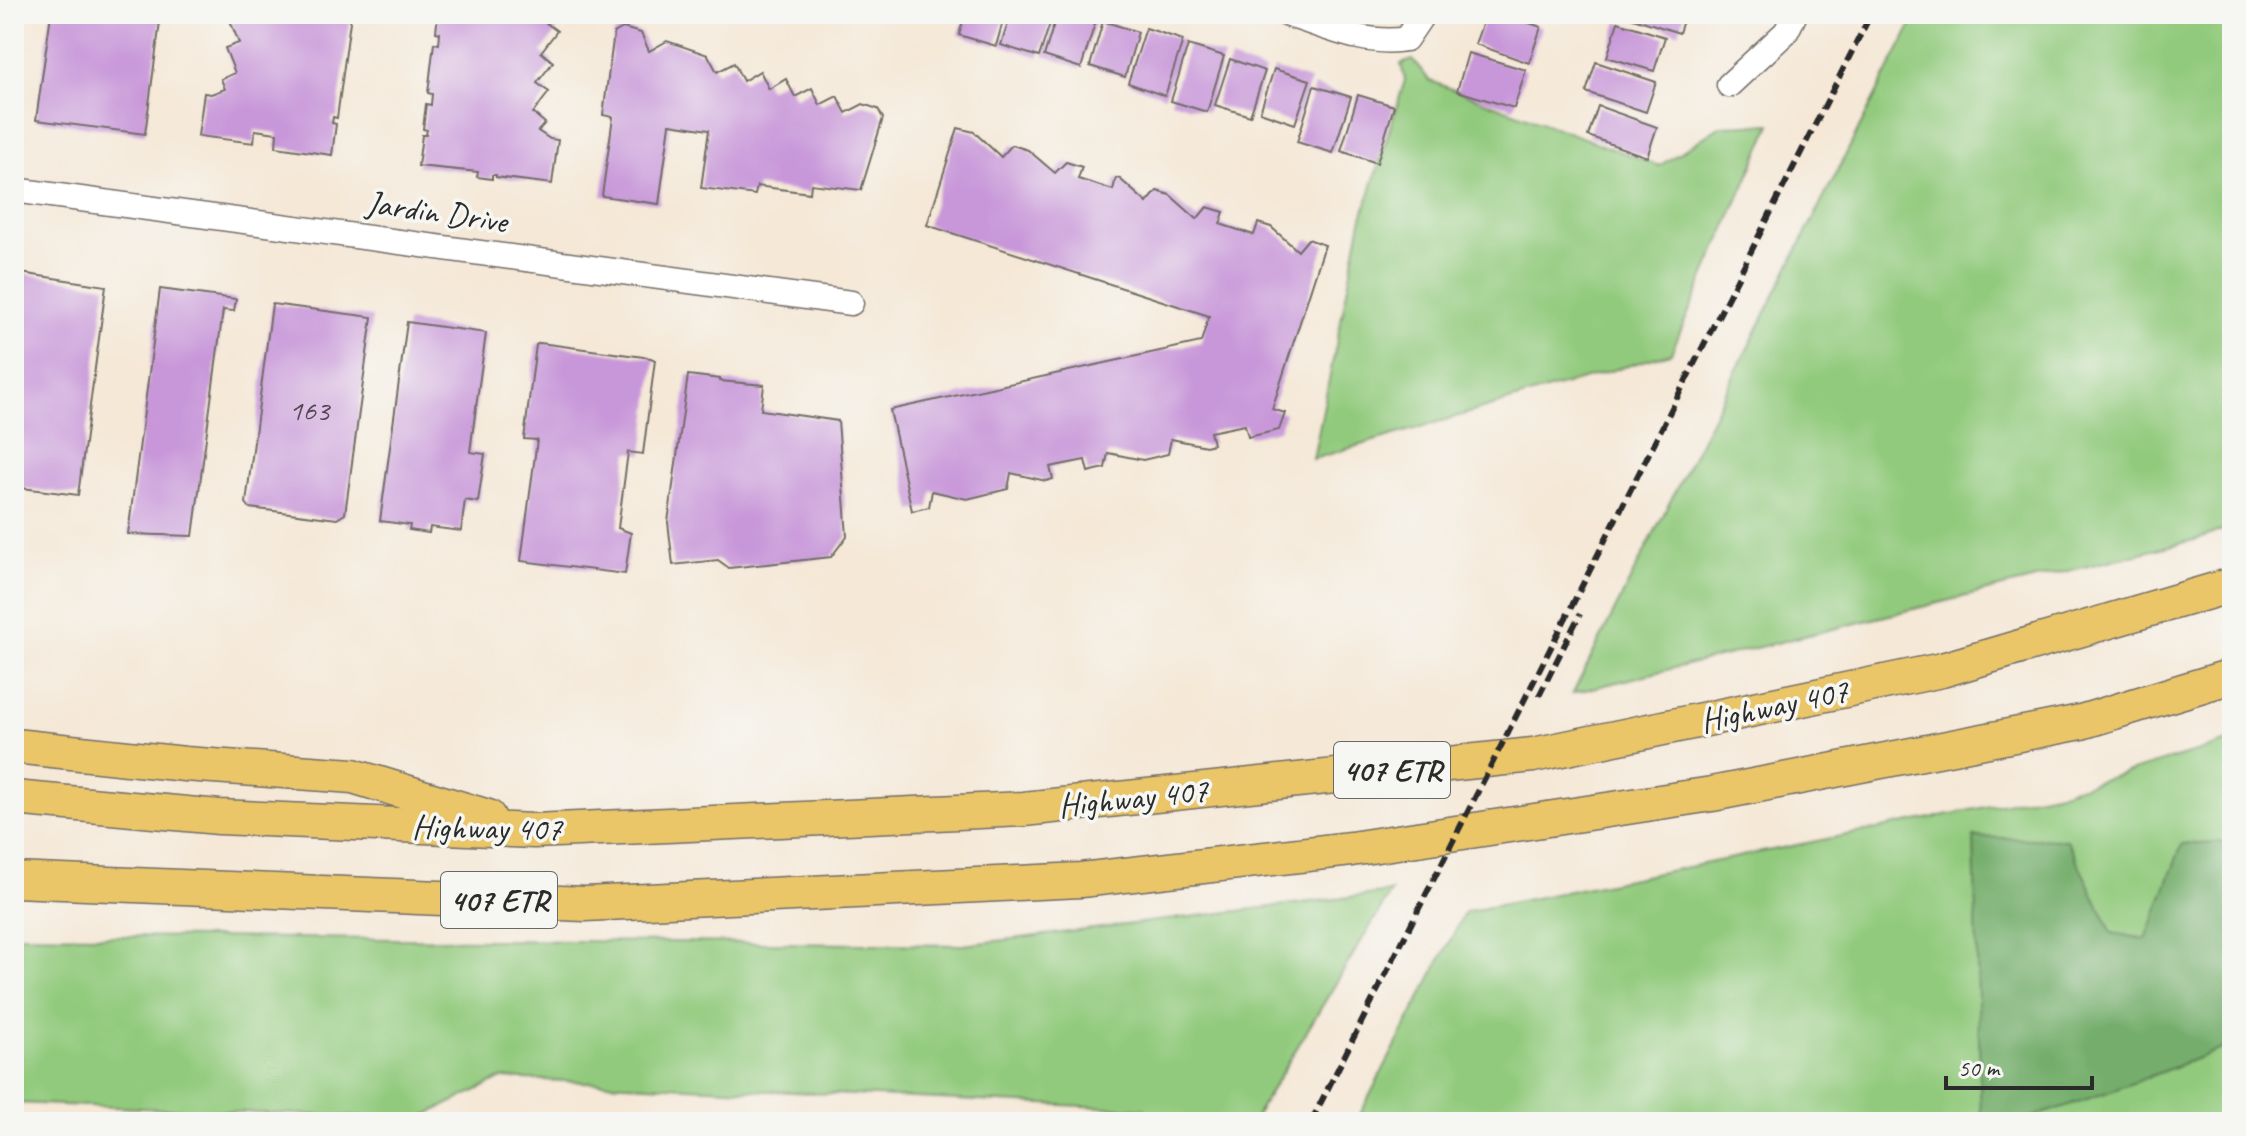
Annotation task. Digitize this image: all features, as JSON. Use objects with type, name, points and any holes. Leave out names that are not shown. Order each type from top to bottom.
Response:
[{"type":"highway","name":"Highway 407","points":[[14,798],[219,817],[534,831],[1024,809],[1533,755],[1942,670],[2232,585]]},
{"type":"highway","name":"Highway 407","points":[[15,880],[585,904],[1081,880],[1351,849],[1712,794],[2081,722],[2232,676]]},
{"type":"highway","points":[[14,746],[185,764],[353,776],[534,831]]},
{"type":"street","points":[[1286,14],[1372,41],[1406,39],[1423,14]]},
{"type":"street","points":[[1729,85],[1786,32],[1795,14]]},
{"type":"street","name":"Jardin Drive","points":[[14,190],[851,303]]},
{"type":"green space","points":[[1917,14],[2232,14],[2232,526],[2202,538],[1573,693]]},
{"type":"green space","points":[[1413,60],[1430,81],[1659,166],[1721,126],[1771,124],[1671,353],[1313,459],[1361,221],[1405,80],[1401,64]]},
{"type":"green space","points":[[2232,741],[2232,1122],[1356,1122],[1465,912],[2065,791]]},
{"type":"green space","points":[[1974,837],[2067,840],[2112,933],[2146,939],[2182,844],[2232,841],[2232,1045],[2018,1122],[1981,1122]]},
{"type":"green space","points":[[1391,892],[1252,1122],[1155,1122],[1145,1109],[502,1078],[418,1119],[14,1103],[14,935],[963,945]]},
{"type":"building","points":[[51,14],[161,14],[145,134],[36,120]]},
{"type":"building","points":[[239,14],[351,14],[337,118],[333,117],[332,123],[336,124],[332,155],[276,147],[277,133],[255,130],[254,143],[198,136],[204,93],[225,89],[221,79],[235,73],[225,48],[239,43],[229,18]]},
{"type":"building","points":[[438,14],[551,14],[545,22],[557,31],[541,52],[553,62],[537,83],[549,92],[533,113],[545,123],[538,131],[558,140],[552,184],[496,175],[492,175],[492,179],[477,177],[478,172],[418,166],[422,135],[426,135],[427,130],[423,129],[426,104],[431,105],[432,94],[428,93],[434,43],[439,44],[440,33],[436,32]]},
{"type":"building","points":[[965,14],[1005,14],[996,46],[959,35]]},
{"type":"building","points":[[1011,14],[1053,14],[1039,57],[1001,45]]},
{"type":"building","points":[[1057,14],[1098,14],[1081,68],[1044,56]]},
{"type":"building","points":[[1486,14],[1503,14],[1541,27],[1529,63],[1475,44]]},
{"type":"building","points":[[1621,14],[1685,14],[1679,33]]},
{"type":"building","points":[[1103,21],[1138,32],[1125,77],[1090,66]]},
{"type":"building","points":[[1618,22],[1665,37],[1654,71],[1607,57]]},
{"type":"building","points":[[623,28],[641,33],[649,51],[667,41],[708,55],[717,72],[734,63],[743,81],[760,71],[769,89],[786,79],[795,97],[812,88],[820,105],[837,96],[846,113],[863,104],[878,109],[883,118],[861,190],[811,184],[810,193],[757,186],[755,195],[701,188],[709,130],[670,124],[659,204],[602,196],[613,117],[603,115],[614,33]]},
{"type":"building","points":[[1146,28],[1183,40],[1165,96],[1128,83]]},
{"type":"building","points":[[1188,45],[1224,56],[1207,112],[1171,101]]},
{"type":"building","points":[[1468,53],[1526,70],[1514,108],[1457,91]]},
{"type":"building","points":[[1230,59],[1265,71],[1250,116],[1215,105]]},
{"type":"building","points":[[1596,62],[1656,82],[1646,112],[1586,92]]},
{"type":"building","points":[[1274,69],[1310,80],[1295,124],[1260,112]]},
{"type":"building","points":[[1314,86],[1351,97],[1333,153],[1297,142]]},
{"type":"building","points":[[1358,95],[1394,106],[1377,163],[1341,151]]},
{"type":"building","points":[[1598,106],[1657,127],[1647,157],[1588,136]]},
{"type":"building","points":[[958,128],[974,132],[1001,157],[1012,145],[1028,150],[1055,173],[1066,162],[1082,167],[1078,179],[1113,190],[1116,178],[1120,179],[1147,203],[1157,191],[1170,195],[1197,219],[1207,207],[1224,212],[1220,224],[1254,235],[1258,223],[1271,227],[1298,251],[1308,239],[1325,245],[1272,409],[1285,413],[1279,430],[1248,437],[1245,425],[1210,432],[1213,444],[1206,446],[1171,439],[1168,454],[1143,460],[1108,453],[1105,468],[1088,472],[1085,460],[1050,467],[1053,479],[1046,481],[1011,473],[1008,489],[967,499],[932,491],[929,507],[912,511],[890,410],[1201,342],[1209,316],[927,225]]},
{"type":"building","points":[[14,272],[106,286],[78,495],[14,487]]},
{"type":"building","points":[[160,289],[236,299],[234,311],[223,310],[193,536],[128,534]]},
{"type":"building","points":[[272,304],[372,317],[345,514],[337,519],[250,508],[246,503]]},
{"type":"building","points":[[407,322],[486,333],[470,452],[485,454],[478,502],[465,500],[461,531],[430,527],[429,533],[409,530],[410,525],[380,521]]},
{"type":"building","points":[[540,343],[655,360],[643,454],[628,452],[618,528],[631,533],[625,574],[521,561],[537,440],[524,439],[536,345]]},
{"type":"building","points":[[688,375],[764,385],[761,410],[838,421],[847,536],[831,557],[729,568],[718,560],[673,565],[668,522]]},
{"type":"railway","points":[[1311,1122],[1871,14]]},
{"type":"railway","points":[[1539,696],[1580,614]]}]
